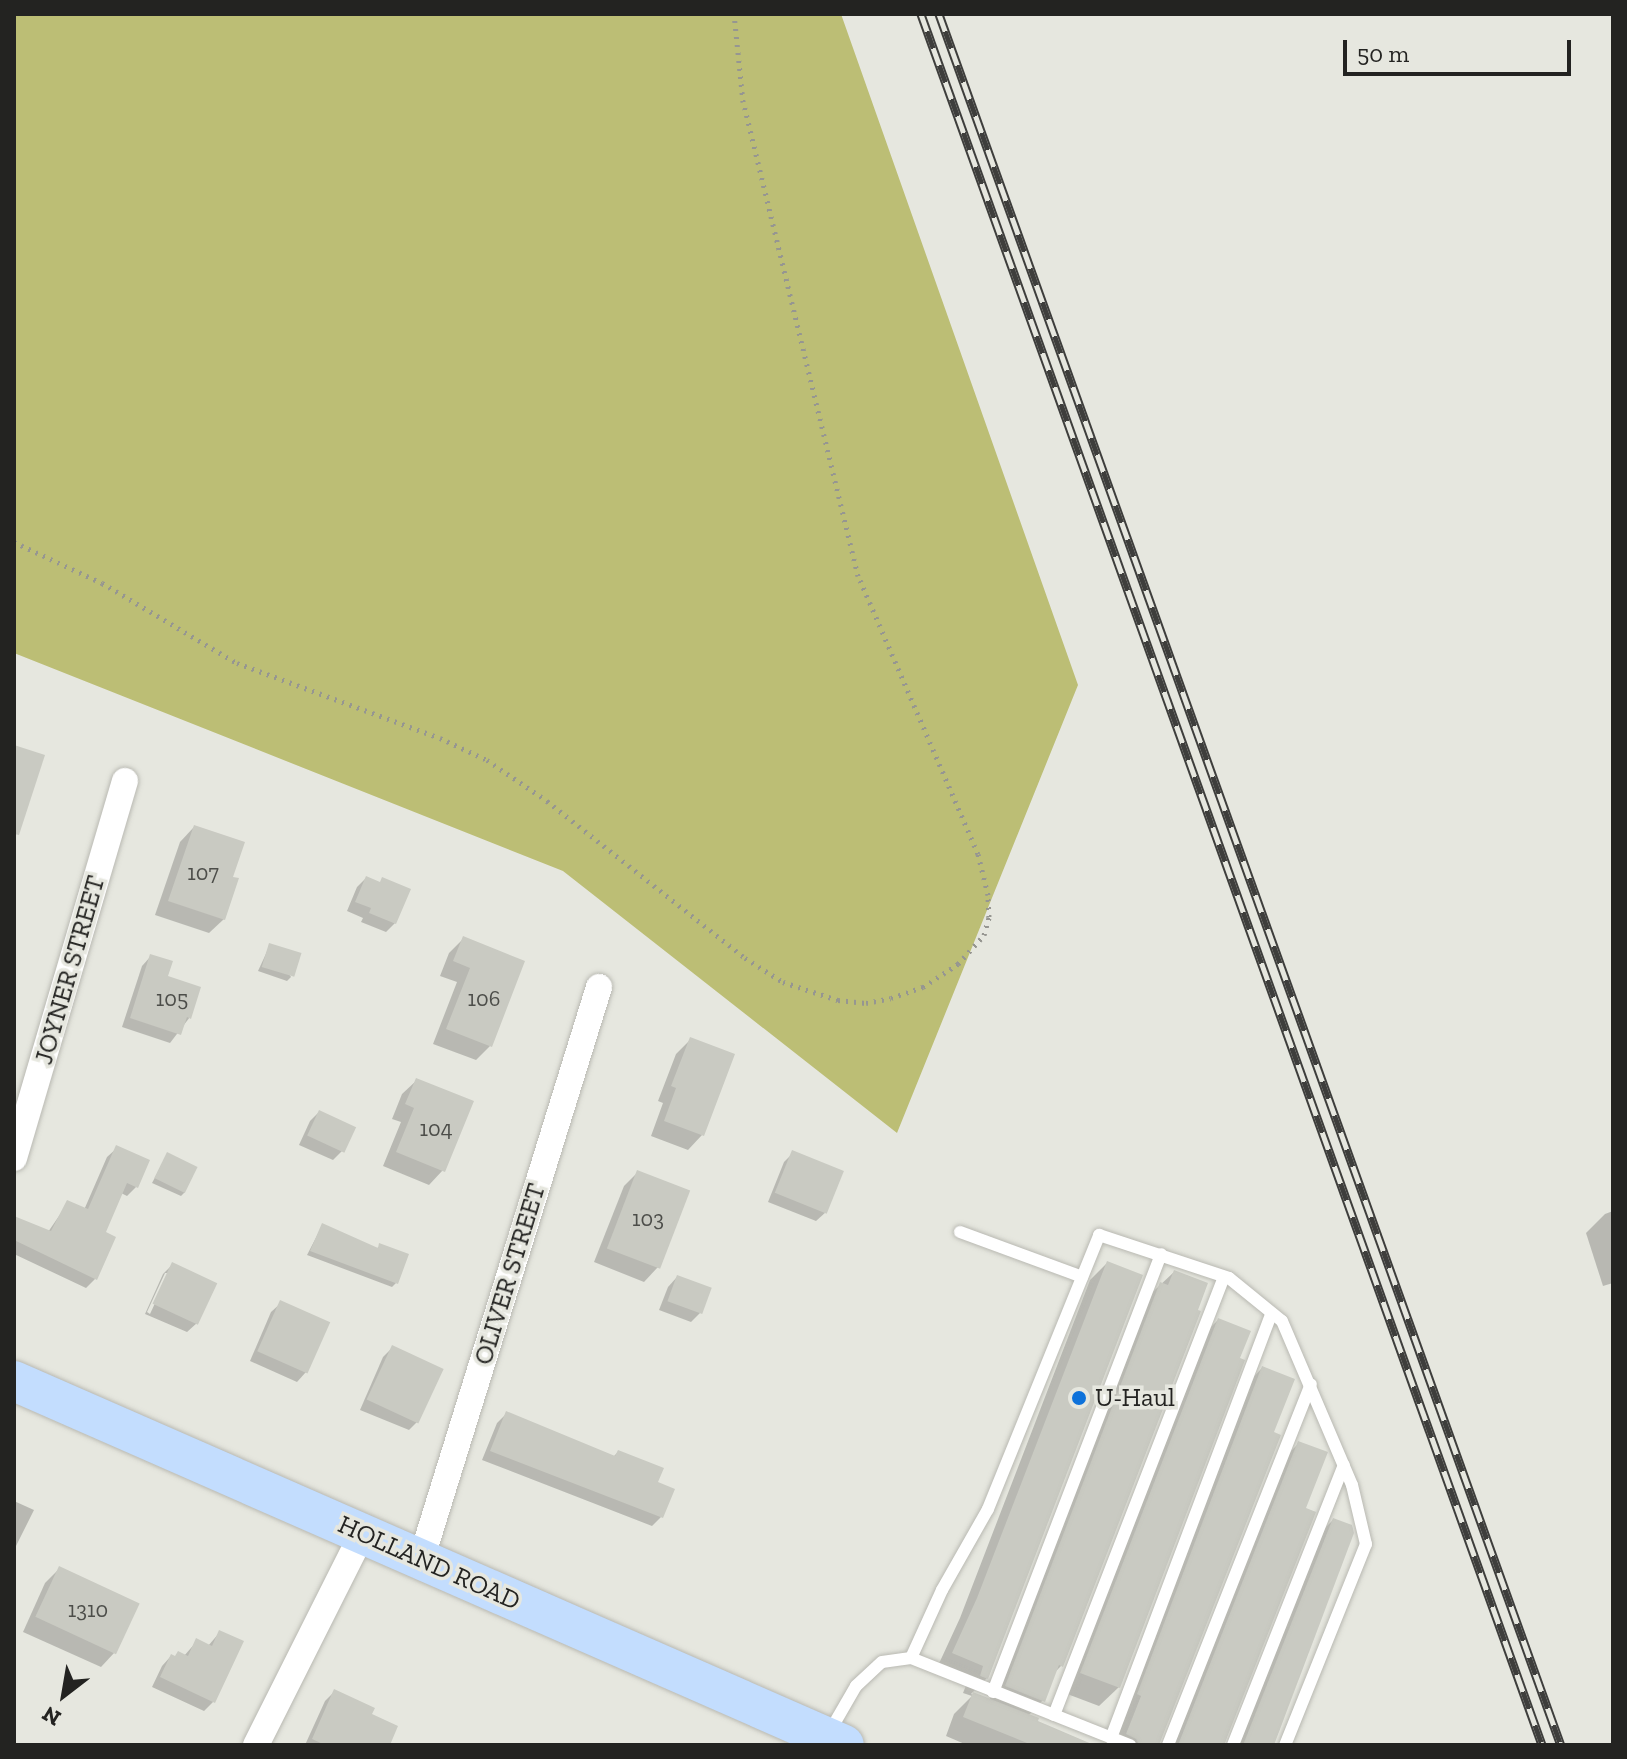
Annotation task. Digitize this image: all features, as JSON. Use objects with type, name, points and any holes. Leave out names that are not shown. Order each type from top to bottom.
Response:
[{"type":"main road","name":"HOLLAND ROAD","points":[[14,1381],[836,1742]]},
{"type":"street","name":"JOYNER STREET","points":[[14,1158],[125,781]]},
{"type":"street","name":"OLIVER STREET","points":[[421,1560],[599,987]]},
{"type":"street","points":[[256,1745],[362,1534]]},
{"type":"lane","points":[[960,1232],[1082,1277]]},
{"type":"lane","points":[[911,1658],[942,1590],[988,1509],[1099,1235],[1224,1277],[1282,1321],[1344,1465],[1366,1544],[1285,1745]]},
{"type":"lane","points":[[993,1692],[1161,1254]]},
{"type":"lane","points":[[1054,1715],[1224,1277]]},
{"type":"lane","points":[[1111,1738],[1272,1313]]},
{"type":"lane","points":[[1168,1745],[1311,1384]]},
{"type":"lane","points":[[1233,1745],[1344,1465]]},
{"type":"lane","points":[[836,1742],[839,1710],[856,1686],[882,1662],[911,1658],[1130,1745]]},
{"type":"path","points":[[14,542],[102,583],[237,663],[440,738],[487,760],[547,801],[745,958],[783,982],[838,1000],[866,1003],[923,987],[958,964],[984,935],[989,917],[988,895],[978,854],[858,576],[743,102],[734,14]]},
{"type":"green space","points":[[14,14],[841,14],[1078,685],[897,1133],[563,871],[14,653]]},
{"type":"building","points":[[14,745],[45,755],[19,835],[14,834]]},
{"type":"building","points":[[194,825],[245,842],[233,877],[239,878],[225,920],[168,901]]},
{"type":"building","points":[[366,876],[380,882],[382,877],[411,889],[396,924],[369,913],[371,908],[355,902]]},
{"type":"building","points":[[463,936],[525,961],[492,1047],[446,1029],[470,968],[453,961]]},
{"type":"building","points":[[269,943],[302,953],[294,977],[262,967]]},
{"type":"building","points":[[150,954],[173,961],[168,976],[201,987],[191,1019],[187,1017],[181,1035],[130,1018]]},
{"type":"building","points":[[690,1037],[735,1054],[704,1136],[664,1121],[676,1088],[671,1086]]},
{"type":"building","points":[[416,1078],[474,1101],[445,1172],[396,1152],[414,1108],[405,1104]]},
{"type":"building","points":[[319,1110],[356,1127],[344,1153],[307,1135]]},
{"type":"building","points":[[116,1145],[150,1160],[138,1188],[127,1183],[106,1232],[116,1237],[97,1280],[14,1240],[14,1216],[51,1231],[67,1200],[88,1209]]},
{"type":"building","points":[[792,1150],[844,1171],[827,1214],[775,1193]]},
{"type":"building","points":[[167,1152],[198,1167],[185,1193],[154,1178]]},
{"type":"building","points":[[637,1170],[690,1190],[660,1269],[607,1248]]},
{"type":"building","points":[[322,1223],[378,1248],[379,1243],[409,1254],[398,1284],[310,1251]]},
{"type":"building","points":[[1107,1261],[1143,1275],[988,1679],[980,1676],[983,1666],[952,1653],[977,1598]]},
{"type":"building","points":[[172,1262],[217,1283],[198,1325],[153,1304]]},
{"type":"building","points":[[1174,1270],[1208,1283],[1198,1310],[1201,1311],[1063,1667],[1059,1665],[1045,1702],[1005,1686],[1160,1282],[1168,1285]]},
{"type":"building","points":[[677,1275],[712,1288],[702,1314],[667,1301]]},
{"type":"building","points":[[280,1300],[330,1322],[307,1374],[257,1351]]},
{"type":"building","points":[[1218,1318],[1251,1331],[1240,1358],[1245,1360],[1120,1688],[1080,1673]]},
{"type":"building","points":[[392,1345],[444,1369],[418,1423],[367,1399]]},
{"type":"building","points":[[1262,1366],[1295,1379],[1274,1432],[1281,1435],[1159,1745],[1139,1745],[1136,1739],[1126,1734],[1141,1696],[1137,1694]]},
{"type":"building","points":[[506,1411],[615,1456],[618,1450],[664,1468],[658,1482],[675,1489],[663,1518],[490,1451]]},
{"type":"building","points":[[1298,1441],[1328,1452],[1306,1508],[1316,1512],[1224,1745],[1178,1745]]},
{"type":"building","points":[[1333,1518],[1352,1525],[1354,1533],[1274,1745],[1243,1745]]},
{"type":"building","points":[[59,1566],[140,1604],[116,1654],[35,1617]]},
{"type":"building","points":[[219,1630],[244,1641],[215,1703],[160,1677],[171,1654],[175,1656],[178,1651],[188,1656],[196,1638],[212,1646]]},
{"type":"building","points":[[334,1689],[375,1708],[372,1714],[398,1726],[390,1745],[325,1745],[312,1739]]},
{"type":"building","points":[[973,1692],[1039,1718],[1038,1721],[1094,1745],[1032,1745],[963,1717]]},
{"type":"railway","points":[[921,14],[1542,1745]]},
{"type":"railway","points":[[939,14],[1561,1745]]},
{"type":"place","name":"U-Haul","points":[[1079,1398]]}]
